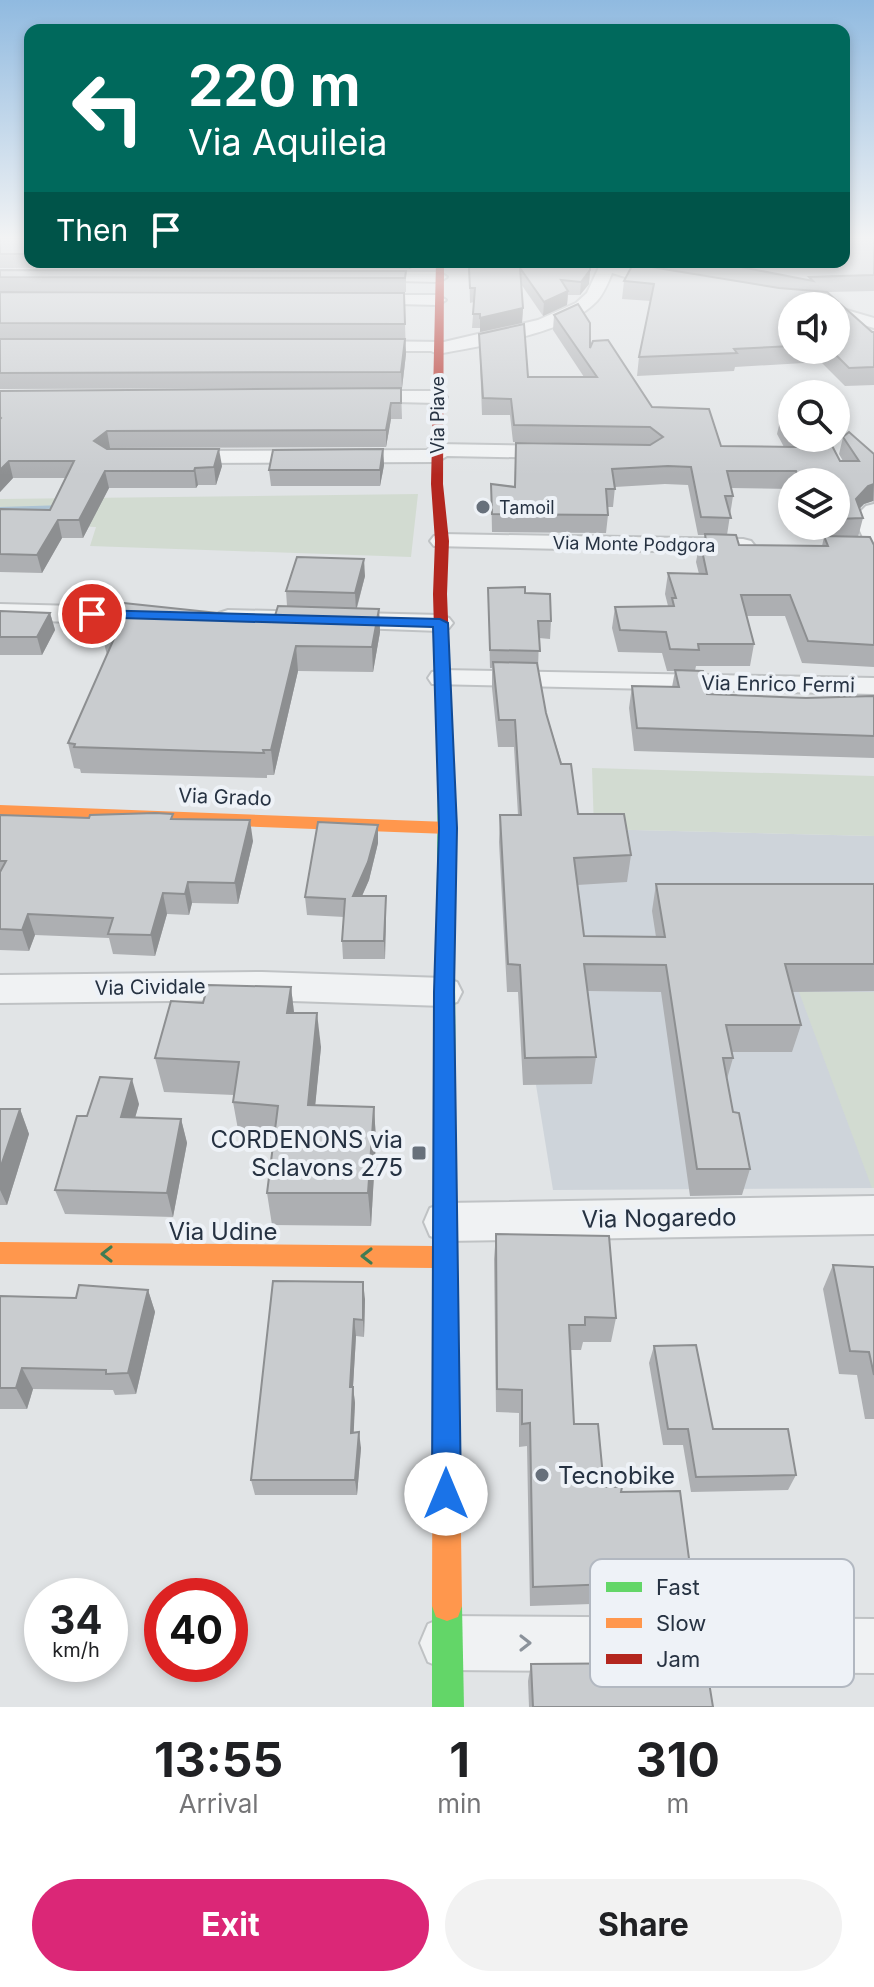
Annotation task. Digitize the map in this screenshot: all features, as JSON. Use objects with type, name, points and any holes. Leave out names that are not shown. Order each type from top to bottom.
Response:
[{"type":"street","name":"Via Piave","points":[[438,316],[437,453],[442,541],[440,623],[448,828],[444,992],[448,1707]]},
{"type":"street","points":[[345,346],[438,348],[520,330],[561,316]]},
{"type":"street","points":[[850,316],[874,323]]},
{"type":"street","points":[[344,397],[437,397]]},
{"type":"street","points":[[157,457],[573,452]]},
{"type":"street","points":[[868,545],[865,518],[874,511]]},
{"type":"street","name":"Via Monte Podgora","points":[[442,541],[761,547]]},
{"type":"street","points":[[0,612],[175,616]]},
{"type":"street","points":[[207,617],[440,623]]},
{"type":"street","name":"Via Enrico Fermi","points":[[442,678],[874,686]]},
{"type":"street","name":"Via Grado","points":[[0,811],[448,828]]},
{"type":"street","name":"Via Cividale","points":[[0,989],[262,986],[444,992]]},
{"type":"street","name":"Via Nogaredo","points":[[445,1239],[874,1215]]},
{"type":"street","name":"Via Udine","points":[[0,1253],[445,1239]]},
{"type":"street","points":[[447,1643],[590,1644]]},
{"type":"street","points":[[854,1646],[874,1646]]},
{"type":"shaded area","points":[[418,494],[411,557],[90,546],[96,527],[0,524],[0,499]]},
{"type":"shaded area","points":[[592,768],[874,776],[874,836],[594,829]]},
{"type":"shaded area","points":[[594,829],[874,836],[874,1188],[553,1190],[501,869]]},
{"type":"shaded area","points":[[799,992],[874,992],[874,1188],[872,1188]]},
{"type":"building","points":[[0,316],[405,316],[405,324],[0,323]]},
{"type":"building","points":[[554,316],[585,316],[590,323],[590,348],[593,341],[608,340],[652,407],[709,409],[721,446],[778,447],[778,452],[835,452],[840,461],[859,461],[850,448],[850,433],[874,454],[874,484],[856,499],[863,518],[850,518],[850,468],[727,471],[733,496],[725,496],[731,518],[701,517],[691,467],[668,466],[612,469],[615,489],[606,489],[608,515],[492,514],[491,484],[515,487],[516,443],[650,445],[663,437],[650,427],[514,425],[511,399],[483,398],[479,334],[524,324],[528,377],[597,377]]},
{"type":"building","points":[[647,316],[778,316],[778,347],[734,349],[737,353],[639,357]]},
{"type":"building","points":[[850,316],[854,316],[874,332],[874,367],[849,368],[845,364],[850,364]]},
{"type":"building","points":[[0,339],[405,339],[401,372],[0,373]]},
{"type":"building","points":[[401,388],[401,403],[391,403],[386,430],[107,431],[94,441],[107,449],[219,449],[214,467],[195,468],[194,471],[105,471],[79,520],[58,520],[37,555],[0,554],[0,509],[50,510],[74,461],[9,461],[0,470],[0,391]]},
{"type":"building","points":[[383,449],[380,470],[269,470],[273,450]]},
{"type":"building","points":[[705,534],[736,535],[739,545],[828,546],[826,540],[870,537],[874,545],[874,645],[808,641],[790,595],[741,595],[754,644],[698,644],[699,650],[670,649],[666,632],[620,630],[615,607],[674,606],[672,598],[676,598],[668,573],[707,574],[700,541],[706,541]]},
{"type":"building","points":[[297,557],[364,559],[355,593],[286,591]]},
{"type":"building","points":[[525,587],[525,593],[550,594],[551,621],[538,621],[540,651],[490,650],[488,588]]},
{"type":"building","points":[[114,602],[274,619],[278,606],[379,609],[372,647],[296,646],[271,750],[263,750],[264,753],[74,747],[75,744],[68,743],[117,632],[101,631]]},
{"type":"building","points":[[0,611],[50,613],[37,637],[0,637]]},
{"type":"building","points":[[493,662],[537,663],[546,713],[561,764],[571,764],[578,814],[624,814],[631,855],[574,858],[584,936],[665,937],[656,884],[874,884],[874,964],[785,964],[801,1025],[726,1025],[733,1058],[723,1058],[733,1112],[739,1113],[750,1169],[697,1169],[666,965],[584,964],[596,1057],[525,1058],[520,965],[508,964],[500,815],[521,815],[515,720],[499,720]]},
{"type":"building","points":[[675,670],[703,671],[707,694],[806,698],[874,696],[874,736],[637,728],[632,686],[679,687]]},
{"type":"building","points":[[173,814],[171,819],[250,820],[235,883],[188,882],[185,894],[163,893],[151,935],[108,934],[113,918],[28,914],[22,930],[0,929],[0,872],[6,861],[0,861],[0,815],[89,818],[90,815]]},
{"type":"building","points":[[318,822],[378,825],[368,862],[353,896],[386,896],[384,941],[342,941],[345,899],[305,897]]},
{"type":"building","points":[[208,985],[291,987],[287,1013],[317,1013],[308,1105],[374,1107],[368,1193],[267,1193],[278,1106],[233,1102],[239,1062],[155,1058],[171,1001],[203,1003]]},
{"type":"building","points":[[100,1077],[132,1079],[121,1117],[181,1119],[167,1193],[55,1190],[77,1116],[87,1116]]},
{"type":"building","points":[[0,1109],[20,1109],[0,1169]]},
{"type":"building","points":[[496,1234],[609,1236],[616,1318],[585,1317],[585,1325],[569,1325],[574,1424],[598,1424],[604,1487],[622,1487],[621,1492],[680,1491],[689,1559],[590,1559],[590,1585],[533,1587],[530,1423],[522,1424],[522,1390],[497,1389]]},
{"type":"building","points":[[833,1265],[874,1267],[874,1375],[869,1352],[850,1351]]},
{"type":"building","points":[[273,1281],[363,1282],[363,1320],[354,1319],[350,1387],[353,1387],[351,1433],[359,1432],[355,1480],[251,1480]]},
{"type":"building","points":[[79,1285],[148,1290],[128,1373],[22,1368],[16,1388],[0,1388],[0,1296],[76,1298]]},
{"type":"building","points":[[696,1345],[713,1429],[788,1429],[796,1475],[696,1477],[688,1429],[668,1429],[654,1346]]},
{"type":"building","points":[[531,1664],[590,1664],[590,1687],[710,1687],[713,1707],[533,1707]]},
{"type":"waterway","points":[[0,509],[65,507]]},
{"type":"traffic: fast","points":[[445,1167],[446,770]]},
{"type":"traffic: fast","points":[[447,1606],[448,1707]]},
{"type":"traffic: slow","points":[[0,811],[448,828]]},
{"type":"traffic: slow","points":[[445,1167],[447,1606]]},
{"type":"traffic: slow","points":[[0,1253],[445,1257]]},
{"type":"traffic: jam","points":[[439,316],[437,484],[442,541],[440,594],[446,770]]},
{"type":"place","name":"Tamoil","points":[[483,507]]},
{"type":"place","name":"CORDENONS via Sclavons 275","points":[[419,1153]]},
{"type":"place","name":"Tecnobike","points":[[542,1475]]},
{"type":"route","points":[[92,614],[440,623],[448,828],[444,992],[446,1494]]}]
